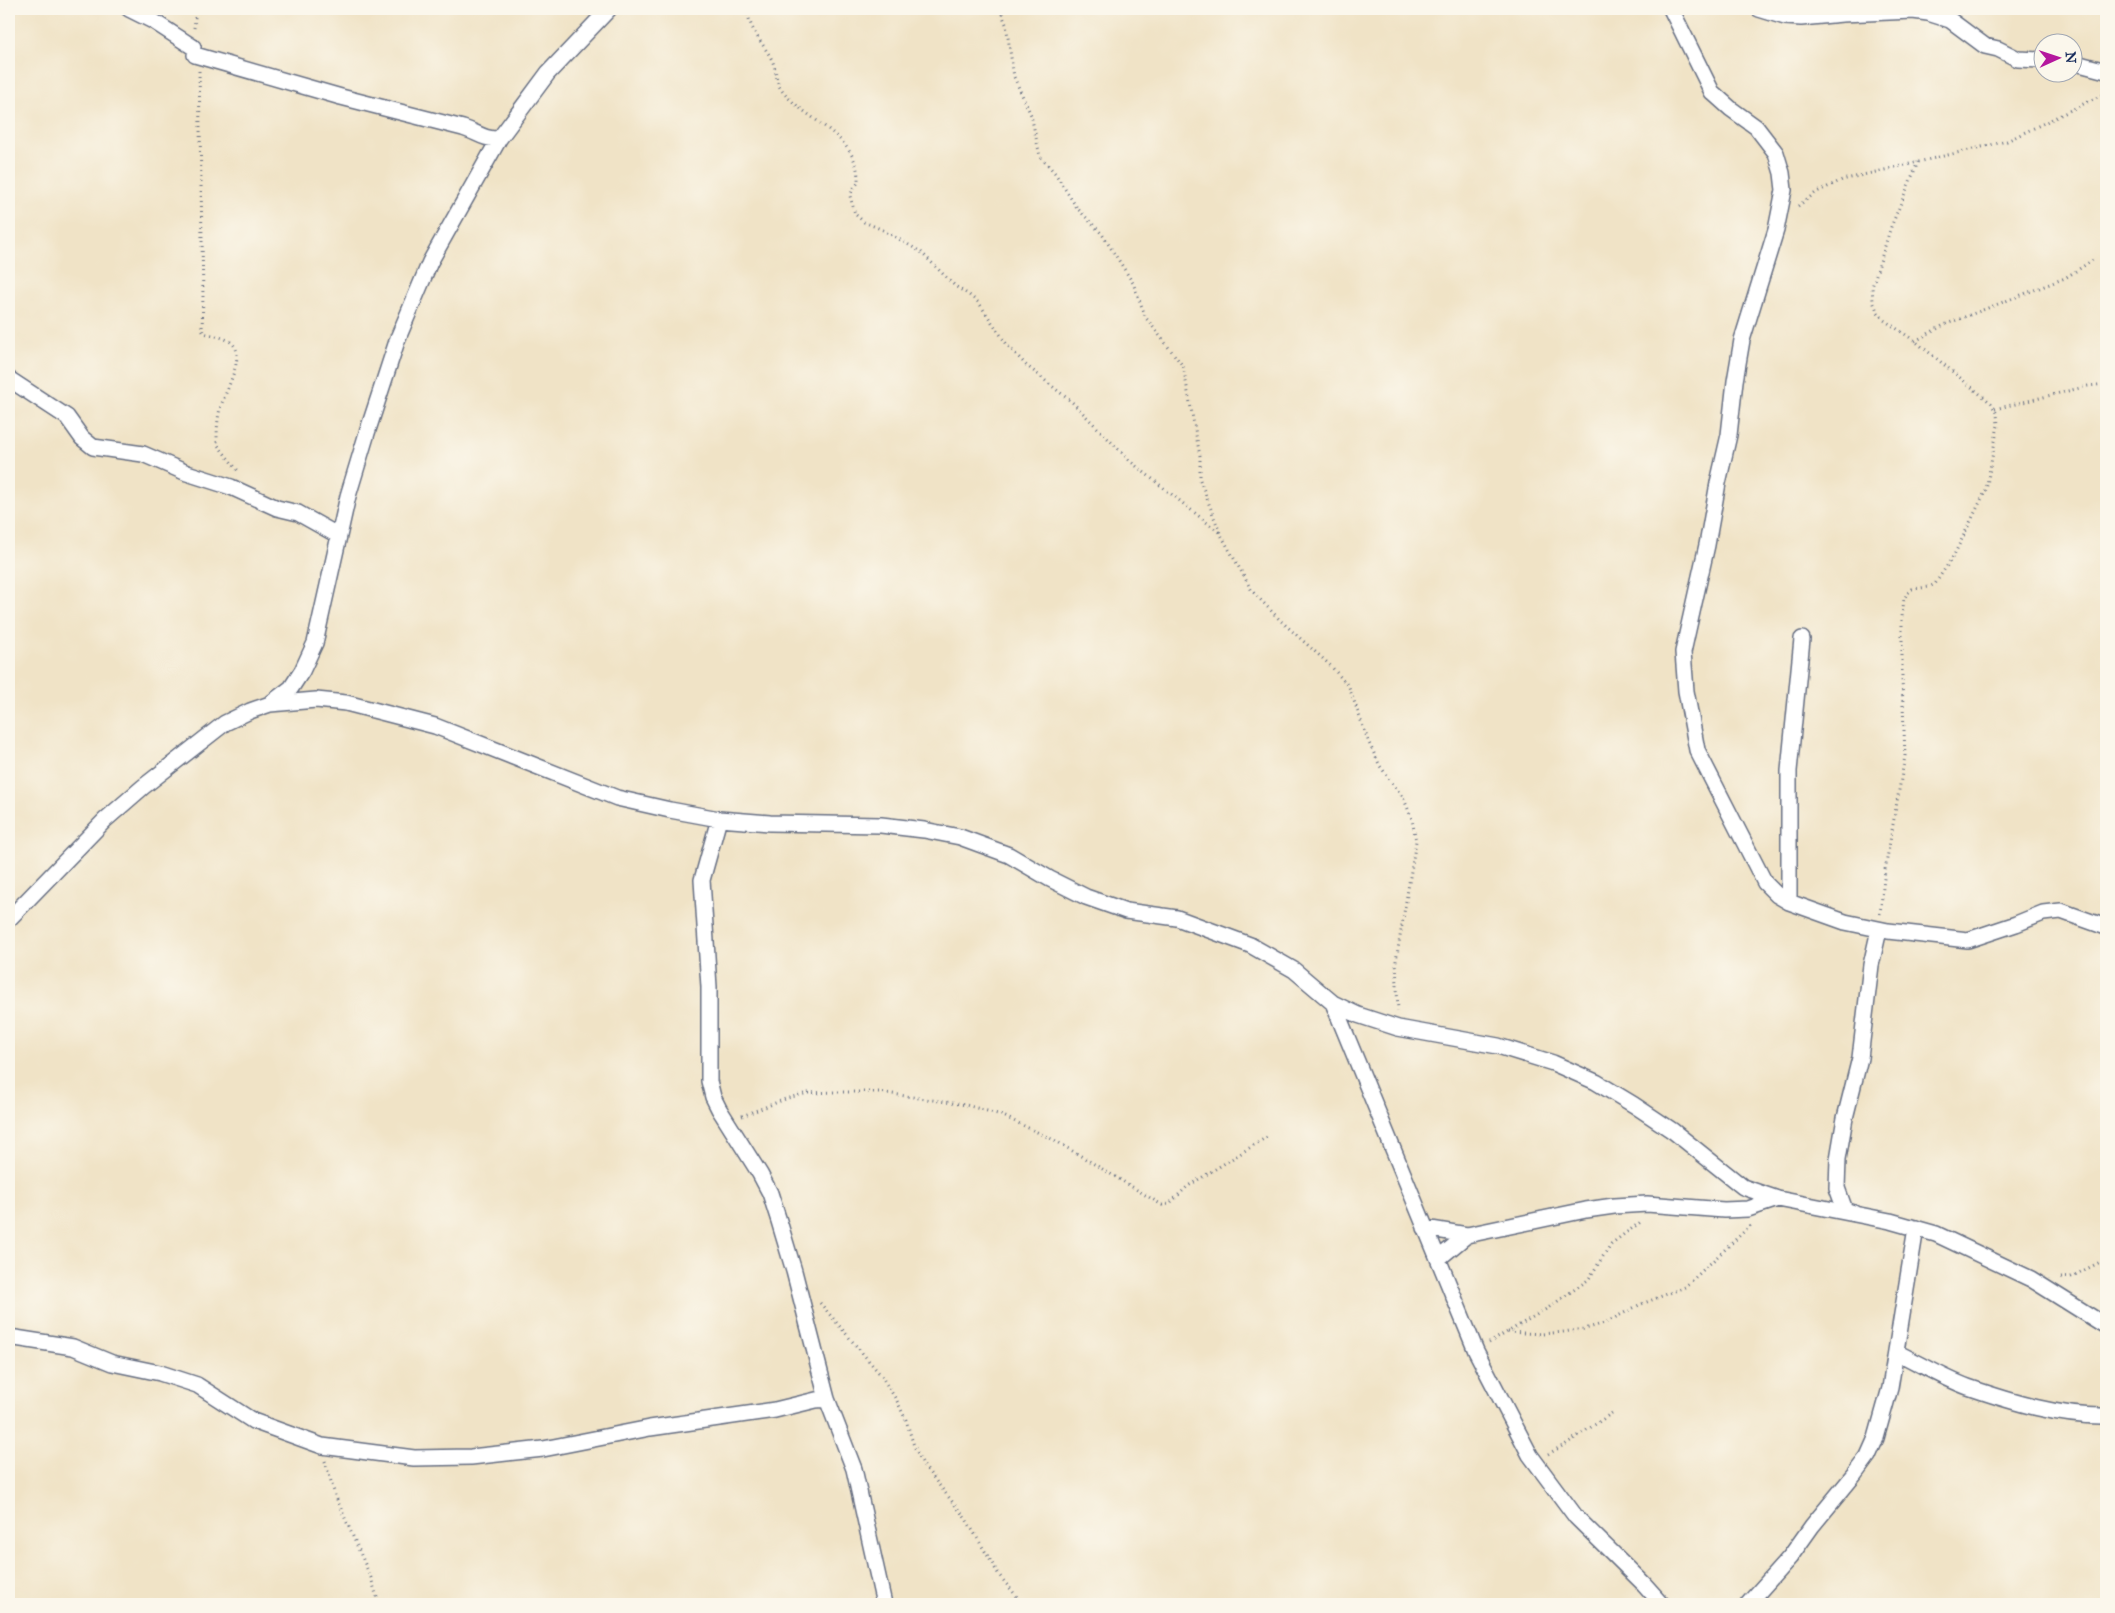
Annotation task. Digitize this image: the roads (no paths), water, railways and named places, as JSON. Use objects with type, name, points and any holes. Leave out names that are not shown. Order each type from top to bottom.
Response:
[{"type":"street","points":[[129,9],[153,21],[194,51],[341,97],[464,128],[484,139],[500,139]]},
{"type":"street","points":[[270,704],[291,688],[302,671],[315,643],[339,536],[367,433],[398,338],[430,262],[500,139],[548,74],[609,9]]},
{"type":"street","points":[[1671,9],[1712,92],[1756,127],[1776,153],[1782,173],[1784,190],[1776,230],[1742,340],[1729,435],[1718,483],[1708,545],[1683,652],[1686,691],[1698,750],[1765,883],[1777,895],[1789,902],[1845,922],[1879,930],[1968,940],[2016,924],[2043,912],[2061,911],[2106,928]]},
{"type":"street","points":[[1759,9],[1785,17],[1801,18],[1913,11],[1928,13],[1950,20],[1985,46],[1998,48],[2018,59],[2032,60]]},
{"type":"street","points":[[2082,65],[2106,71]]},
{"type":"street","points":[[9,379],[67,417],[82,438],[93,447],[143,454],[187,473],[231,487],[277,508],[298,513],[339,536]]},
{"type":"street","points":[[1789,902],[1789,771],[1802,639]]},
{"type":"street","points":[[9,919],[105,820],[143,787],[225,723],[270,704],[316,700],[346,703],[435,726],[617,798],[719,819],[770,823],[880,825],[924,830],[960,838],[1009,855],[1086,897],[1126,911],[1177,918],[1250,945],[1294,970],[1333,1003],[1358,1015],[1398,1028],[1498,1046],[1553,1063],[1596,1082],[1634,1104],[1673,1131],[1743,1187],[1778,1198],[1854,1213],[1936,1234],[2031,1279],[2106,1326]]},
{"type":"street","points":[[719,819],[702,880],[709,987],[709,1081],[713,1097],[770,1193],[794,1271],[827,1399],[854,1469],[884,1604]]},
{"type":"street","points":[[1854,1213],[1845,1210],[1839,1197],[1836,1182],[1838,1159],[1845,1118],[1860,1058],[1871,964],[1879,930]]},
{"type":"street","points":[[1333,1003],[1476,1351],[1530,1455],[1576,1517],[1662,1604]]},
{"type":"street","points":[[1425,1228],[1467,1235],[1614,1206],[1647,1204],[1740,1210],[1778,1198]]},
{"type":"street","points":[[1748,1604],[1790,1557],[1812,1526],[1868,1456],[1884,1417],[1916,1228]]},
{"type":"street","points":[[1438,1259],[1467,1235]]},
{"type":"street","points":[[9,1337],[73,1347],[112,1363],[160,1373],[197,1385],[253,1421],[322,1446],[414,1458],[471,1457],[543,1449],[650,1428],[775,1410],[827,1399]]},
{"type":"street","points":[[1896,1352],[1976,1389],[2054,1411],[2089,1416],[2106,1416]]}]
